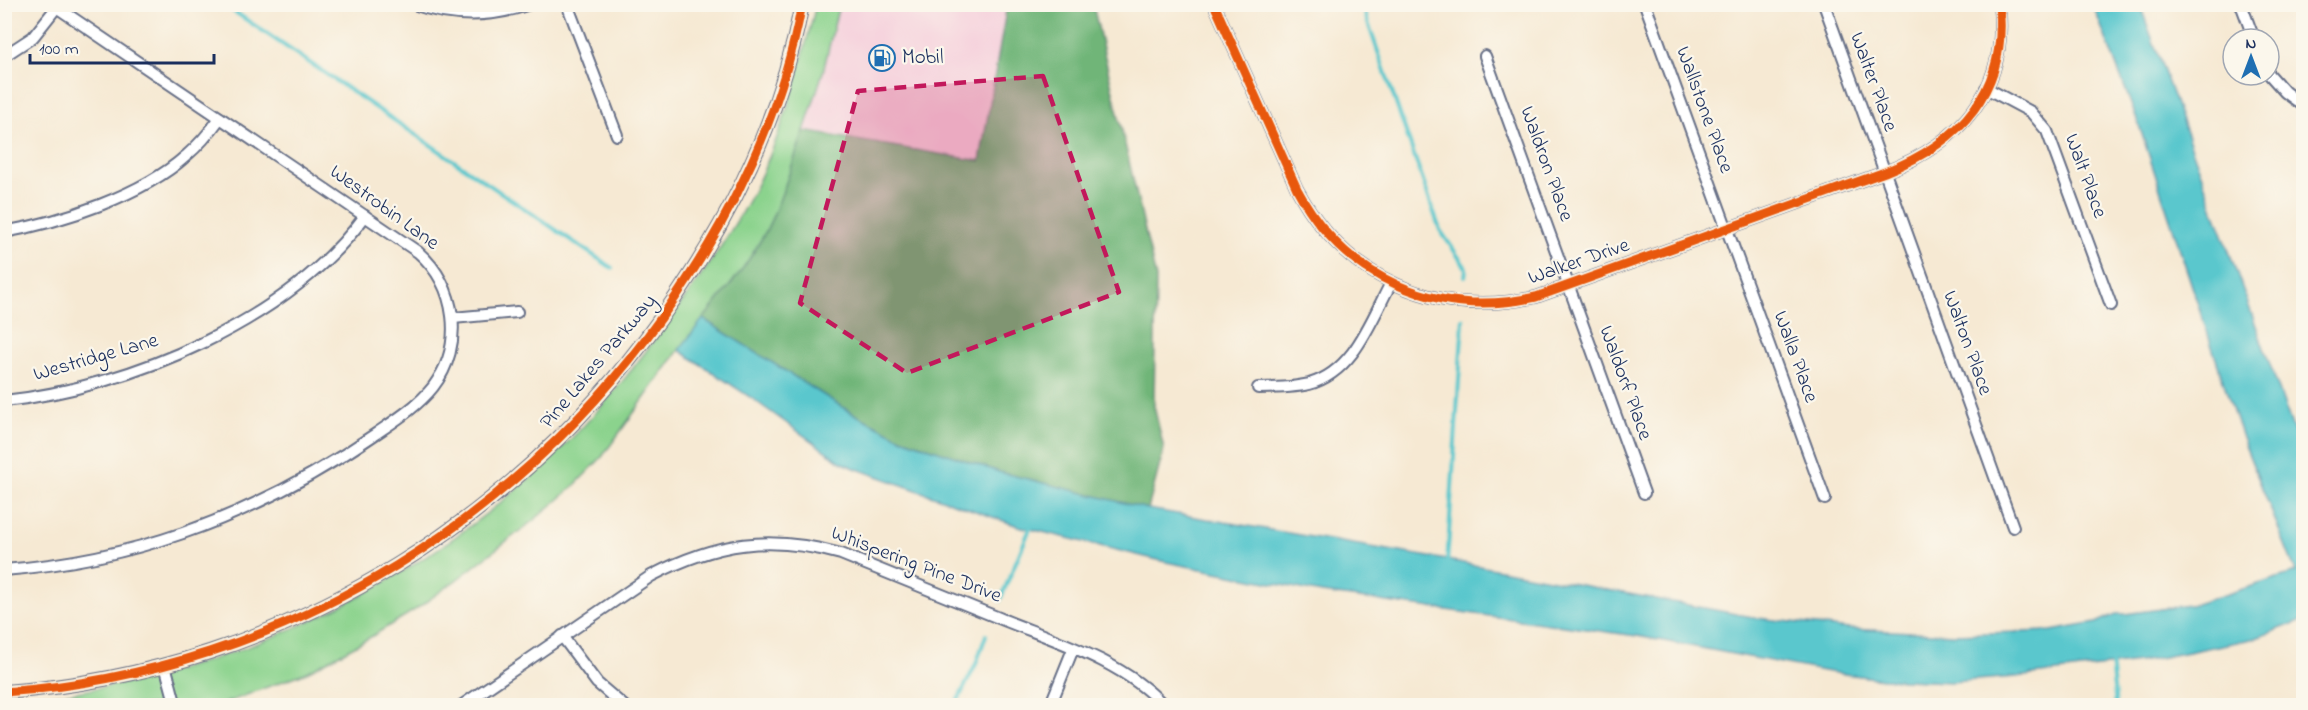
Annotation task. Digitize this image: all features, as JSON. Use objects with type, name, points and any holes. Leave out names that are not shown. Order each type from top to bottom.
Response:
[{"type":"street","points":[[413,4],[442,13],[477,15],[499,13],[530,4]]},
{"type":"street","points":[[567,4],[617,135]]},
{"type":"street","name":"Pine Lakes Parkway","points":[[4,692],[103,679],[165,665],[277,627],[383,574],[480,509],[524,472],[568,430],[610,384],[672,304],[715,234],[740,187],[765,130],[783,78],[802,4]]},
{"type":"street","name":"Walker Drive","points":[[1214,4],[1289,172],[1312,215],[1326,234],[1364,267],[1391,283],[1445,300],[1488,304],[1536,297],[1885,172],[1923,156],[1948,138],[1967,119],[1986,88],[1999,43],[1999,4]]},
{"type":"street","name":"Wallstone Place","points":[[1645,4],[1726,229]]},
{"type":"street","name":"Walter Place","points":[[1824,4],[1885,172]]},
{"type":"street","points":[[2241,4],[2250,27]]},
{"type":"street","points":[[4,56],[33,37],[54,6]]},
{"type":"street","name":"Westrobin Lane","points":[[4,570],[101,555],[164,539],[258,503],[311,476],[389,425],[432,389],[442,372],[453,337],[453,318],[447,293],[430,263],[411,246],[54,6]]},
{"type":"street","name":"Waldron Place","points":[[1485,56],[1569,285]]},
{"type":"street","points":[[2278,87],[2304,106]]},
{"type":"street","name":"Walt Place","points":[[1986,88],[2031,112],[2047,131],[2111,305]]},
{"type":"street","points":[[4,232],[36,226],[79,213],[139,186],[185,158],[205,138],[220,118]]},
{"type":"street","name":"Walton Place","points":[[1885,172],[2013,527]]},
{"type":"street","name":"Westridge Lane","points":[[4,401],[114,378],[167,359],[211,339],[254,314],[304,278],[341,246],[365,216]]},
{"type":"street","name":"Walla Place","points":[[1726,229],[1825,499]]},
{"type":"street","points":[[1258,388],[1311,383],[1336,369],[1360,342],[1391,283]]},
{"type":"street","name":"Waldorf Place","points":[[1569,285],[1644,493]]},
{"type":"street","points":[[453,318],[517,312]]},
{"type":"street","name":"Whispering Pine Drive","points":[[461,705],[651,576],[703,553],[732,545],[770,542],[808,546],[841,554],[1073,648],[1131,677],[1164,705]]},
{"type":"street","points":[[562,636],[591,676],[607,693],[624,705]]},
{"type":"street","points":[[1050,705],[1073,648]]},
{"type":"street","points":[[165,665],[176,705]]},
{"type":"highlighted area","points":[[1043,76],[1119,292],[907,373],[800,303],[858,91]]},
{"type":"shaded area","points":[[839,5],[1007,5],[981,161],[804,131],[823,72]]},
{"type":"green space","points":[[816,5],[839,5],[823,72],[804,131],[779,203],[765,233],[743,269],[679,350],[602,457],[572,488],[534,520],[415,610],[307,672],[220,705],[5,706],[5,700],[83,691],[159,675],[234,652],[306,623],[376,587],[442,546],[505,499],[563,447],[610,396],[639,361],[731,231],[757,184],[776,141]]},
{"type":"green space","points":[[1007,5],[1093,5],[1156,278],[1154,406],[1164,449],[1148,509],[999,472],[901,438],[852,413],[703,319],[745,266],[766,231],[782,194],[804,131],[980,161]]},
{"type":"water","points":[[2093,5],[2140,5],[2303,456],[2303,620],[2256,638],[2139,662],[2016,677],[1950,682],[1883,679],[1829,672],[1637,636],[1322,593],[1166,562],[1018,526],[857,469],[841,462],[679,350],[703,319],[852,413],[901,438],[999,472],[1148,509],[1447,560],[1758,618],[1849,629],[1954,634],[2051,631],[2096,623],[2116,614],[2196,604],[2296,572],[2242,438],[2138,122]]},
{"type":"waterway","points":[[223,4],[612,268]]},
{"type":"waterway","points":[[1363,4],[1440,230],[1466,268],[1465,277]]},
{"type":"waterway","points":[[1447,564],[1463,319]]},
{"type":"waterway","points":[[1000,600],[1031,526]]},
{"type":"waterway","points":[[955,706],[976,664],[986,635]]},
{"type":"waterway","points":[[2111,662],[2116,706]]},
{"type":"cycle path","points":[[4,692],[109,678],[210,652],[306,614],[397,565],[481,506],[559,438],[629,360],[690,275],[727,212],[759,145],[784,76],[802,4]]},
{"type":"cycle path","points":[[1214,4],[1297,189],[1317,220],[1341,247],[1368,269],[1397,285],[1430,296],[1464,302],[1499,302],[1536,297],[1885,172],[1912,160],[1936,146],[1957,129],[1974,109],[1987,87],[1996,62],[2000,35],[1999,4]]},
{"type":"place","name":"Mobil","points":[[882,58]]}]
